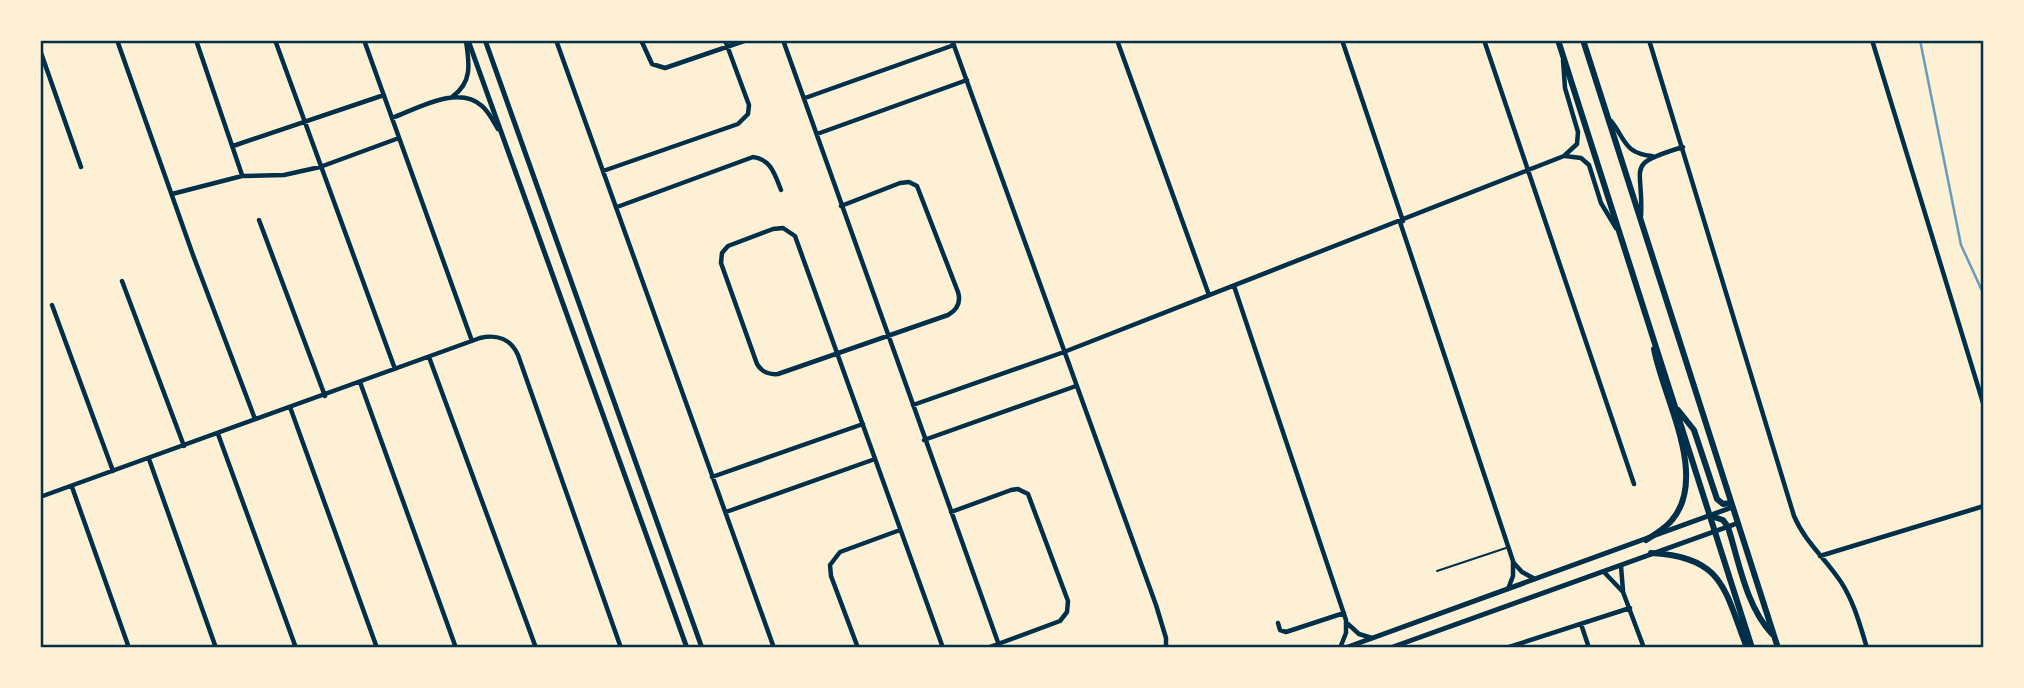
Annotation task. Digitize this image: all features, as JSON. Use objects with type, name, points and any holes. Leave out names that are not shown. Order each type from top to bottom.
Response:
[{"type":"main road","points":[[1558,40],[1716,531],[1750,648]]},
{"type":"main road","points":[[1583,40],[1778,648]]},
{"type":"main road","points":[[1646,540],[1672,521],[1682,503],[1687,483],[1685,459],[1659,369],[1653,333]]},
{"type":"main road","points":[[1676,409],[1694,430],[1717,499],[1723,504],[1732,505]]},
{"type":"main road","points":[[1711,516],[1718,517],[1728,527],[1752,601],[1761,622],[1774,636]]},
{"type":"main road","points":[[1651,553],[1688,557],[1712,572],[1723,587],[1750,648]]},
{"type":"street","points":[[117,40],[255,419]]},
{"type":"street","points":[[196,40],[242,176]]},
{"type":"street","points":[[275,40],[395,369]]},
{"type":"street","points":[[364,40],[472,341]]},
{"type":"street","points":[[450,98],[463,87],[467,79],[467,40]]},
{"type":"street","points":[[467,40],[687,648]]},
{"type":"street","points":[[485,40],[702,648]]},
{"type":"street","points":[[556,40],[774,648]]},
{"type":"street","points":[[641,40],[647,57],[652,64],[661,68],[670,68],[747,40]]},
{"type":"street","points":[[603,172],[742,122],[748,114],[749,105],[725,40]]},
{"type":"street","points":[[783,40],[999,646]]},
{"type":"street","points":[[1118,40],[1209,295]]},
{"type":"street","points":[[1342,40],[1508,548],[1513,561],[1522,572],[1535,579]]},
{"type":"street","points":[[1484,40],[1633,484]]},
{"type":"street","points":[[1650,40],[1794,516],[1808,542],[1849,595],[1867,648]]},
{"type":"street","points":[[1872,40],[1984,406]]},
{"type":"street","points":[[804,98],[953,43],[1156,605],[1166,638],[1166,648]]},
{"type":"street","points":[[40,50],[81,167]]},
{"type":"street","points":[[1563,55],[1565,88],[1578,132],[1577,144],[1564,156]]},
{"type":"street","points":[[817,134],[967,79]]},
{"type":"street","points":[[233,146],[384,95]]},
{"type":"street","points":[[392,118],[450,98],[467,97],[482,105],[504,138]]},
{"type":"street","points":[[1609,119],[1629,149],[1640,155],[1653,156]]},
{"type":"street","points":[[172,194],[242,176],[284,175],[320,167],[399,138]]},
{"type":"street","points":[[1641,216],[1638,174],[1643,163],[1653,156],[1683,147]]},
{"type":"street","points":[[913,405],[1064,352],[1564,156],[1576,156],[1589,165],[1601,203],[1622,235]]},
{"type":"street","points":[[617,207],[753,157],[759,157],[769,163],[781,190]]},
{"type":"street","points":[[841,206],[900,183],[909,182],[917,186],[958,292],[958,305],[952,312],[838,354],[778,374],[765,373],[757,364],[722,267],[722,253],[728,246],[773,229],[783,228],[792,232],[797,240],[838,354],[863,424],[900,530],[943,648]]},
{"type":"street","points":[[259,220],[325,396]]},
{"type":"street","points":[[122,281],[184,446]]},
{"type":"street","points":[[1234,286],[1343,613],[1359,634],[1372,638]]},
{"type":"street","points":[[52,305],[113,471]]},
{"type":"street","points":[[40,497],[472,341],[496,336],[510,343],[515,349],[621,648]]},
{"type":"street","points":[[429,357],[536,648]]},
{"type":"street","points":[[360,382],[456,648]]},
{"type":"street","points":[[925,440],[1076,386]]},
{"type":"street","points":[[290,407],[377,648]]},
{"type":"street","points":[[712,477],[863,424]]},
{"type":"street","points":[[218,434],[296,648]]},
{"type":"street","points":[[149,459],[216,648]]},
{"type":"street","points":[[726,512],[875,459]]},
{"type":"street","points":[[72,487],[129,648]]},
{"type":"street","points":[[951,512],[1011,490],[1025,492],[1031,497],[1068,601],[1069,607],[1064,617],[999,646],[987,648]]},
{"type":"street","points":[[1342,648],[1646,540],[1711,516],[1732,505]]},
{"type":"street","points":[[1820,556],[1984,506]]},
{"type":"street","points":[[1390,648],[1738,523]]},
{"type":"street","points":[[858,648],[831,576],[830,565],[840,552],[900,530]]},
{"type":"street","points":[[1508,589],[1513,576],[1513,561]]},
{"type":"street","points":[[1622,566],[1623,592]]},
{"type":"street","points":[[1604,572],[1623,592],[1644,648]]},
{"type":"street","points":[[1506,648],[1630,608]]},
{"type":"street","points":[[1278,623],[1280,630],[1286,632],[1343,613]]},
{"type":"street","points":[[1342,648],[1346,620]]},
{"type":"street","points":[[1581,624],[1589,648]]},
{"type":"lane","points":[[1437,571],[1508,548]]},
{"type":"waterway","points":[[1920,40],[1961,245],[1984,295]]}]
